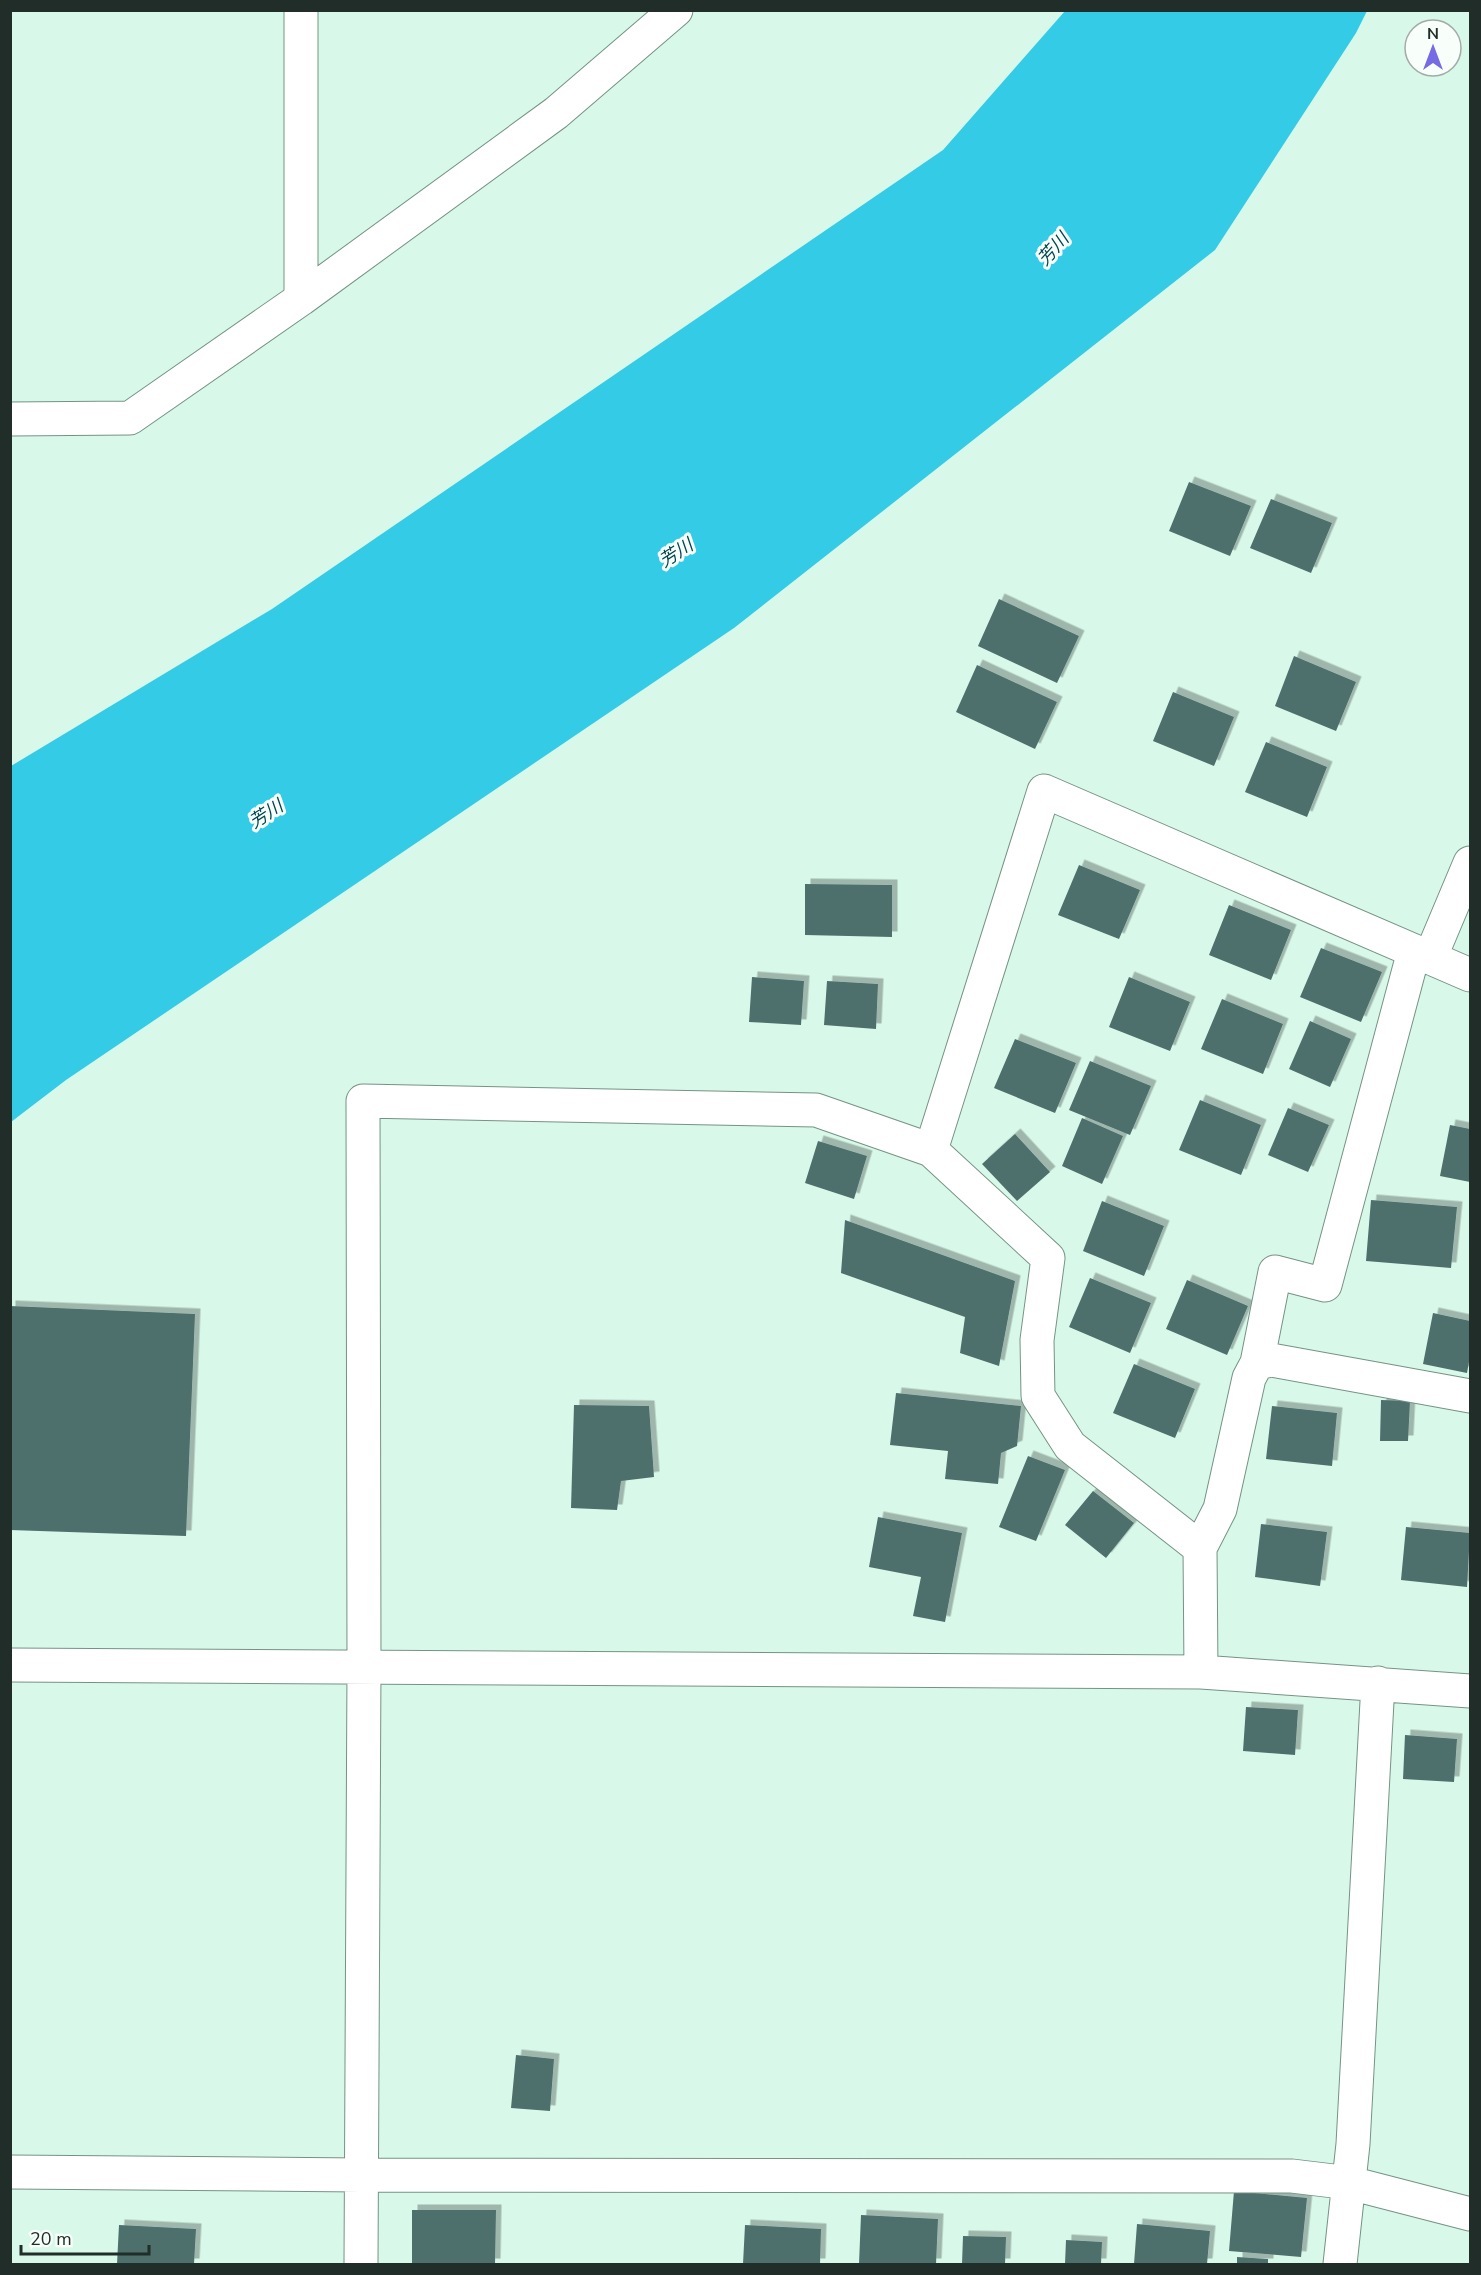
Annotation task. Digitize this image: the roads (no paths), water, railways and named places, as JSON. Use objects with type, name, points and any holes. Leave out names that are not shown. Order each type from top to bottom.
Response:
[{"type":"street","points":[[301,10],[301,299]]},
{"type":"street","points":[[10,419],[130,418],[301,299],[556,113],[676,10]]},
{"type":"street","points":[[931,1150],[1044,791],[1470,975]]},
{"type":"street","points":[[1201,1672],[1200,1548],[1220,1509],[1249,1378],[1257,1363],[1275,1272],[1325,1285],[1422,954],[1470,863]]},
{"type":"street","points":[[361,2265],[364,1667],[363,1101],[816,1110],[931,1150],[1048,1258],[1037,1340],[1038,1396],[1070,1446],[1200,1548]]},
{"type":"street","points":[[1257,1363],[1270,1360],[1470,1396]]},
{"type":"street","points":[[10,1665],[1201,1672],[1470,1691]]},
{"type":"street","points":[[1340,2265],[1350,2183],[1378,1683]]},
{"type":"street","points":[[10,2172],[361,2175],[1292,2176],[1350,2183],[1470,2214]]},
{"type":"water","name":"芳川","points":[[1065,11],[1367,11],[1356,33],[1215,250],[734,628],[66,1080],[11,1122],[11,766],[272,609],[943,150]]}]
